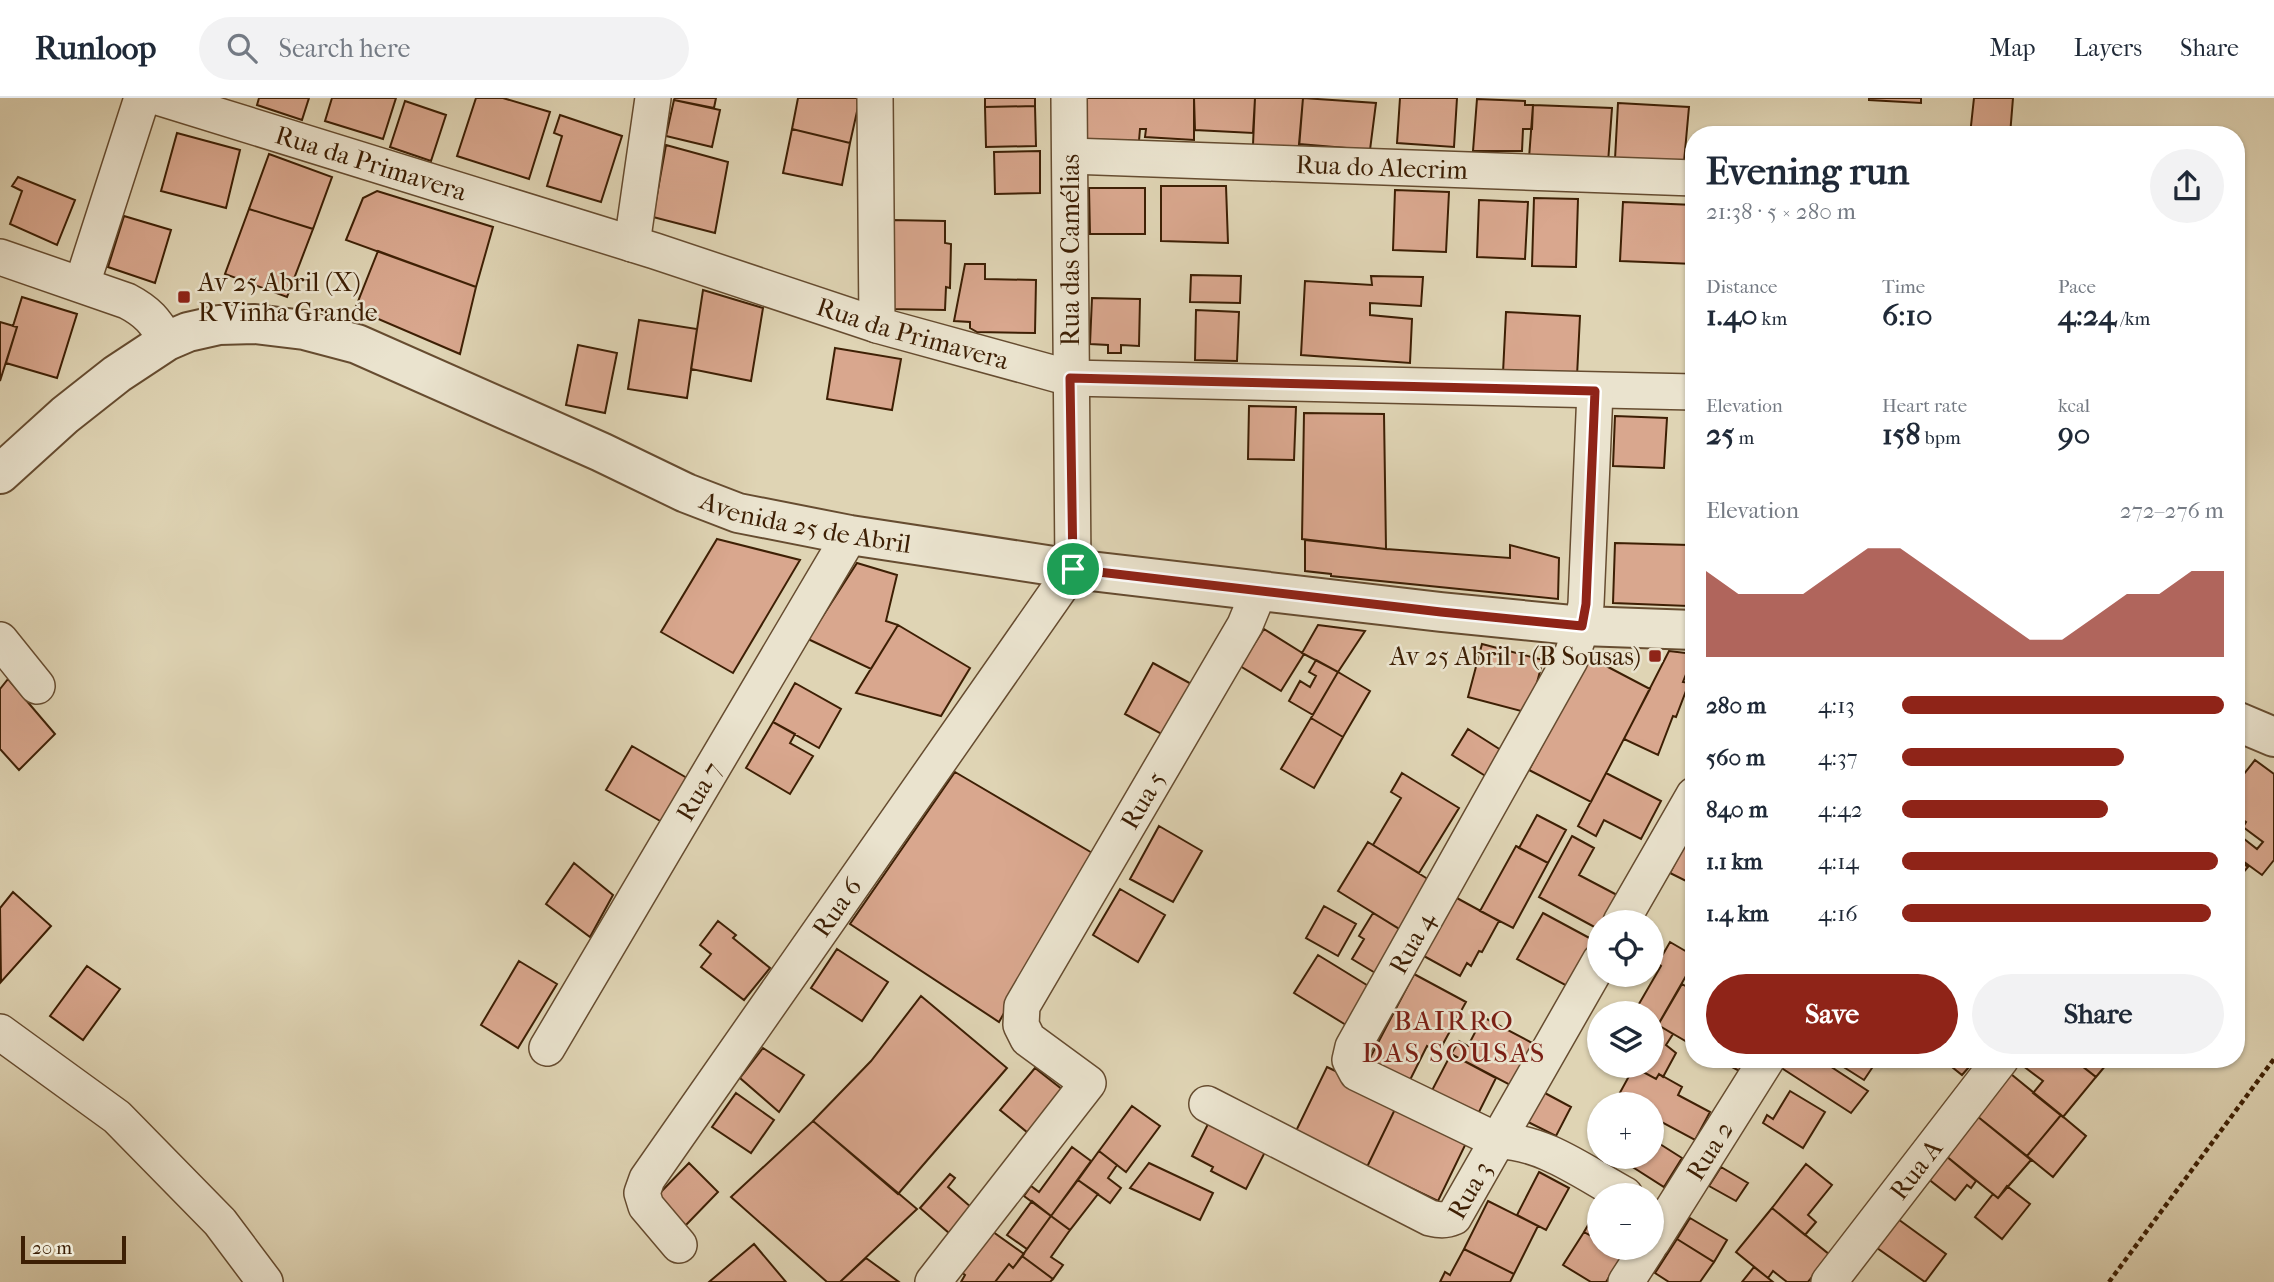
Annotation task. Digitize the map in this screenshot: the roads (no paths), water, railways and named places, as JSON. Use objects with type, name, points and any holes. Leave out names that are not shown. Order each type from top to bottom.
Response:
[{"type":"street","points":[[82,284],[142,98]]},
{"type":"street","name":"Rua da Primavera","points":[[161,98],[632,244],[877,325],[1070,378],[1685,392]]},
{"type":"street","points":[[632,244],[653,98]]},
{"type":"street","points":[[875,98],[877,325]]},
{"type":"street","name":"Rua das Camélias","points":[[1069,98],[1073,569]]},
{"type":"street","name":"Rua do Alecrim","points":[[1070,156],[1685,178]]},
{"type":"street","points":[[0,257],[82,284],[144,309],[167,341]]},
{"type":"street","name":"Avenida 25 de Abril","points":[[0,474],[65,415],[117,374],[167,341],[188,332],[219,325],[255,324],[304,330],[357,344],[601,452],[686,493],[738,513],[850,535],[1073,569],[1582,626],[1685,630]]},
{"type":"street","points":[[1582,626],[1586,604],[1595,391]]},
{"type":"street","name":"Rua 7","points":[[547,1048],[850,535]]},
{"type":"street","name":"Rua 6","points":[[679,1245],[646,1206],[642,1193],[647,1179],[1073,569]]},
{"type":"street","name":"Rua 5","points":[[933,1282],[1088,1083],[1028,1039],[1021,1025],[1022,1006],[1245,625],[1259,591]]},
{"type":"street","name":"Rua 4","points":[[1582,626],[1570,660],[1353,1047],[1350,1060],[1357,1073],[1498,1141],[1515,1141],[1538,1147],[1603,1183]]},
{"type":"street","points":[[0,640],[37,686]]},
{"type":"street","points":[[1628,910],[1685,811]]},
{"type":"street","name":"Rua 3","points":[[1207,1104],[1430,1218],[1441,1221],[1454,1217],[1587,984]]},
{"type":"street","points":[[0,1032],[117,1117],[220,1222],[265,1282]]},
{"type":"street","name":"Rua 2","points":[[1664,1212],[1760,1068]]},
{"type":"street","name":"Rua A","points":[[1829,1282],[1994,1068]]},
{"type":"street","points":[[1626,1282],[1640,1260]]},
{"type":"place","name":"Av 25 Abril (X) R Vinha Grande","points":[[184,297]]},
{"type":"place","name":"Av 25 Abril 1 (B Sousas)","points":[[1655,656]]},
{"type":"district","name":"BAIRRO DAS SOUSAS","points":[[1454,1036]]}]
